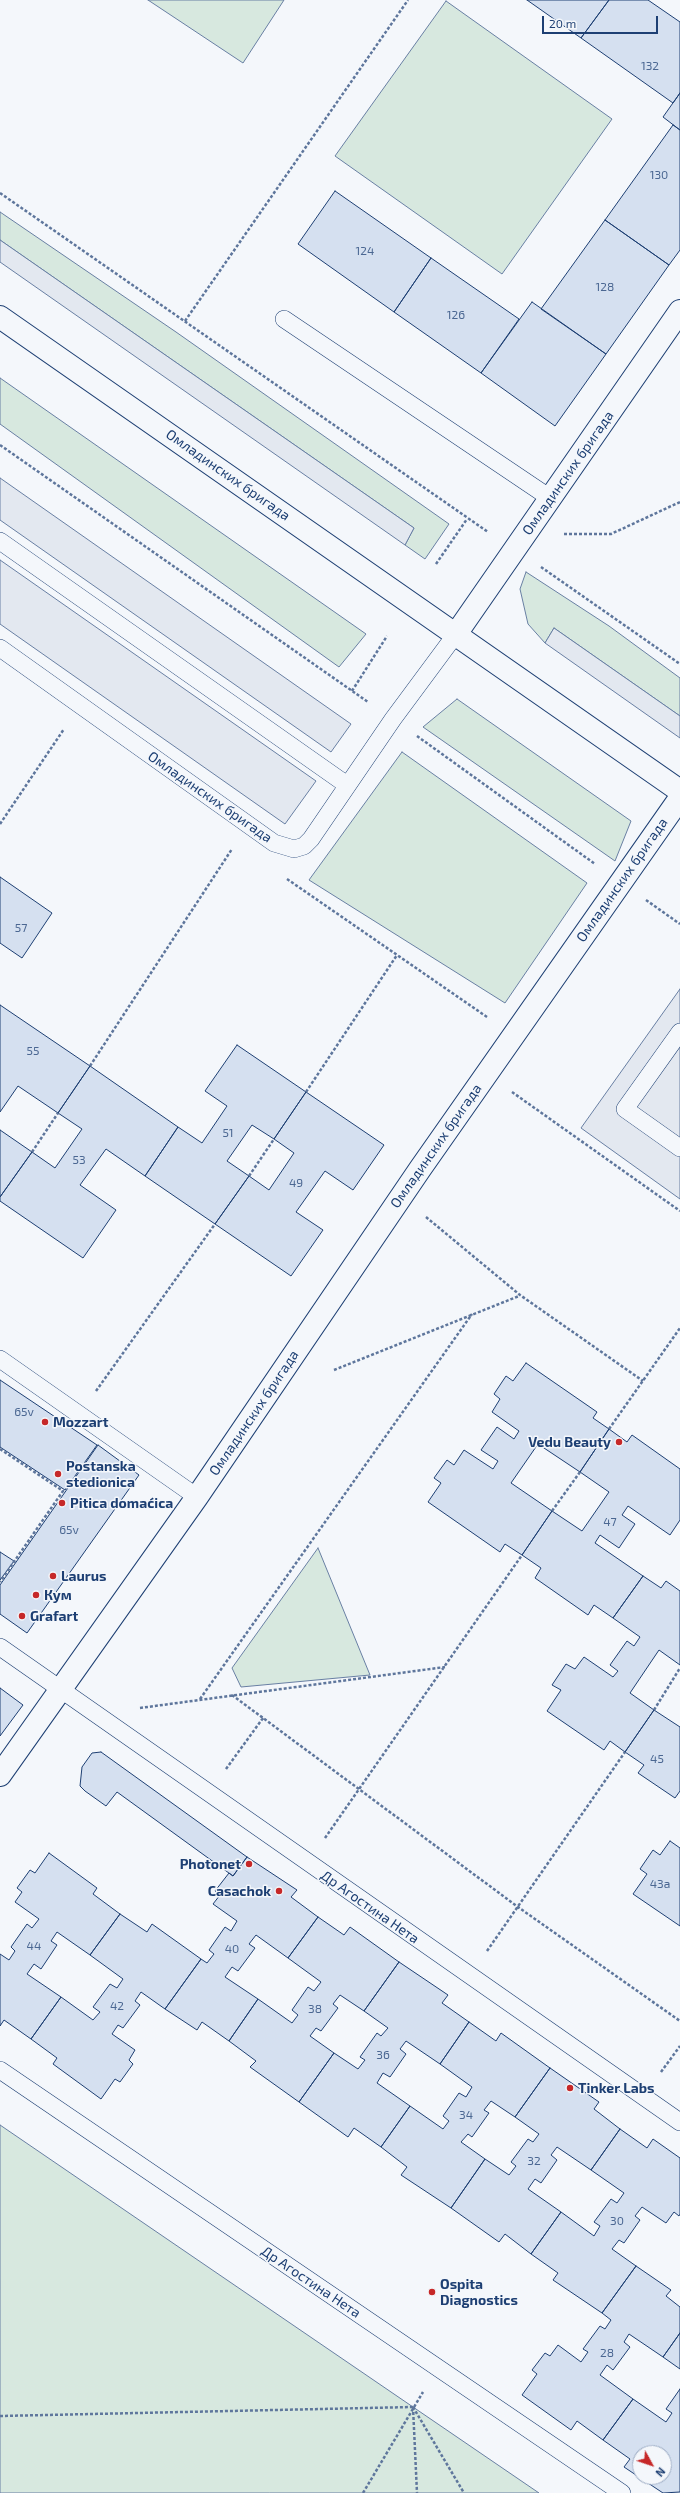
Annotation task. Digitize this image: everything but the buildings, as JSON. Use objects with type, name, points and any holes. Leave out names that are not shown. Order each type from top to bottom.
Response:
[{"type":"street","name":"Омладинских бригада","points":[[456,634],[680,311]]},
{"type":"street","name":"Омладинских бригада","points":[[0,316],[680,791]]},
{"type":"street","name":"Омладинских бригада","points":[[0,1775],[197,1497],[486,1074],[680,798]]},
{"type":"lane","points":[[284,319],[550,498]]},
{"type":"lane","points":[[0,541],[347,785]]},
{"type":"lane","name":"Омладинских бригада","points":[[0,648],[274,843],[284,847],[294,848],[304,846],[393,719],[456,634]]},
{"type":"lane","points":[[680,1032],[625,1109],[680,1148]]},
{"type":"lane","points":[[0,1359],[197,1497]]},
{"type":"lane","points":[[0,1647],[61,1690]]},
{"type":"lane","name":"Др Агостина Нета","points":[[61,1690],[470,1977],[680,2122]]},
{"type":"lane","name":"Др Агостина Нета","points":[[0,2070],[622,2493]]},
{"type":"path","points":[[185,321],[408,0]]},
{"type":"path","points":[[0,193],[467,519],[491,534]]},
{"type":"path","points":[[0,445],[352,690],[680,924]]},
{"type":"path","points":[[525,534],[612,534],[680,502]]},
{"type":"path","points":[[436,564],[467,519]]},
{"type":"path","points":[[537,564],[680,664]]},
{"type":"path","points":[[352,690],[387,636]]},
{"type":"path","points":[[0,824],[67,726]]},
{"type":"path","points":[[90,1066],[236,843]]},
{"type":"path","points":[[306,1092],[397,955]]},
{"type":"path","points":[[486,1074],[680,1211]]},
{"type":"path","points":[[32,1152],[58,1113]]},
{"type":"path","points":[[249,1176],[274,1139]]},
{"type":"path","points":[[402,1196],[520,1295],[643,1381]]},
{"type":"path","points":[[79,1414],[215,1224]]},
{"type":"path","points":[[334,1370],[520,1295]]},
{"type":"path","points":[[199,1699],[472,1314]]},
{"type":"path","points":[[609,1429],[680,1328]]},
{"type":"path","points":[[0,1449],[63,1491],[0,1582]]},
{"type":"path","points":[[552,1511],[580,1472]]},
{"type":"path","points":[[308,1863],[522,1555]]},
{"type":"path","points":[[137,1708],[445,1667]]},
{"type":"path","points":[[654,1710],[680,1668]]},
{"type":"path","points":[[232,1695],[518,1907],[680,2021]]},
{"type":"path","points":[[208,1794],[263,1718]]},
{"type":"path","points":[[470,1977],[625,1752]]},
{"type":"path","points":[[363,2493],[413,2407],[440,2369]]},
{"type":"path","points":[[0,2416],[413,2407]]},
{"type":"path","points":[[413,2407],[417,2493]]},
{"type":"path","points":[[413,2407],[464,2493]]},
{"type":"shaded area","points":[[148,0],[284,0],[243,63]]},
{"type":"shaded area","points":[[446,1],[612,119],[502,274],[335,156]]},
{"type":"shaded area","points":[[0,212],[176,332],[449,524],[425,559],[405,545],[414,528],[0,240]]},
{"type":"shaded area","points":[[0,240],[414,528],[405,545],[0,262]]},
{"type":"shaded area","points":[[0,378],[366,634],[339,667],[0,424]]},
{"type":"shaded area","points":[[0,478],[351,724],[331,752],[0,520]]},
{"type":"shaded area","points":[[0,560],[316,781],[285,824],[0,624]]},
{"type":"shaded area","points":[[526,572],[609,626],[680,678],[680,716],[554,628],[545,643],[528,624],[520,589]]},
{"type":"shaded area","points":[[554,628],[680,716],[680,738],[545,643]]},
{"type":"shaded area","points":[[457,699],[631,821],[615,861],[423,727]]},
{"type":"shaded area","points":[[402,752],[587,883],[505,1003],[309,880]]},
{"type":"shaded area","points":[[680,989],[680,1199],[581,1128]]},
{"type":"shaded area","points":[[318,1548],[370,1675],[241,1687],[232,1668]]},
{"type":"shaded area","points":[[0,2125],[413,2407],[539,2493],[0,2493]]},
{"type":"place","name":"Mozzart","points":[[45,1422]]},
{"type":"place","name":"Vedu Beauty","points":[[619,1442]]},
{"type":"place","name":"Postanska stedionica","points":[[58,1474]]},
{"type":"place","name":"Pitica domaćica","points":[[62,1503]]},
{"type":"place","name":"Laurus","points":[[53,1576]]},
{"type":"place","name":"Кум","points":[[36,1595]]},
{"type":"place","name":"Grafart","points":[[22,1616]]},
{"type":"place","name":"Photonet","points":[[249,1864]]},
{"type":"place","name":"Casachok","points":[[279,1891]]},
{"type":"place","name":"Tinker Labs","points":[[570,2088]]},
{"type":"place","name":"Ospita Diagnostics","points":[[432,2292]]}]
